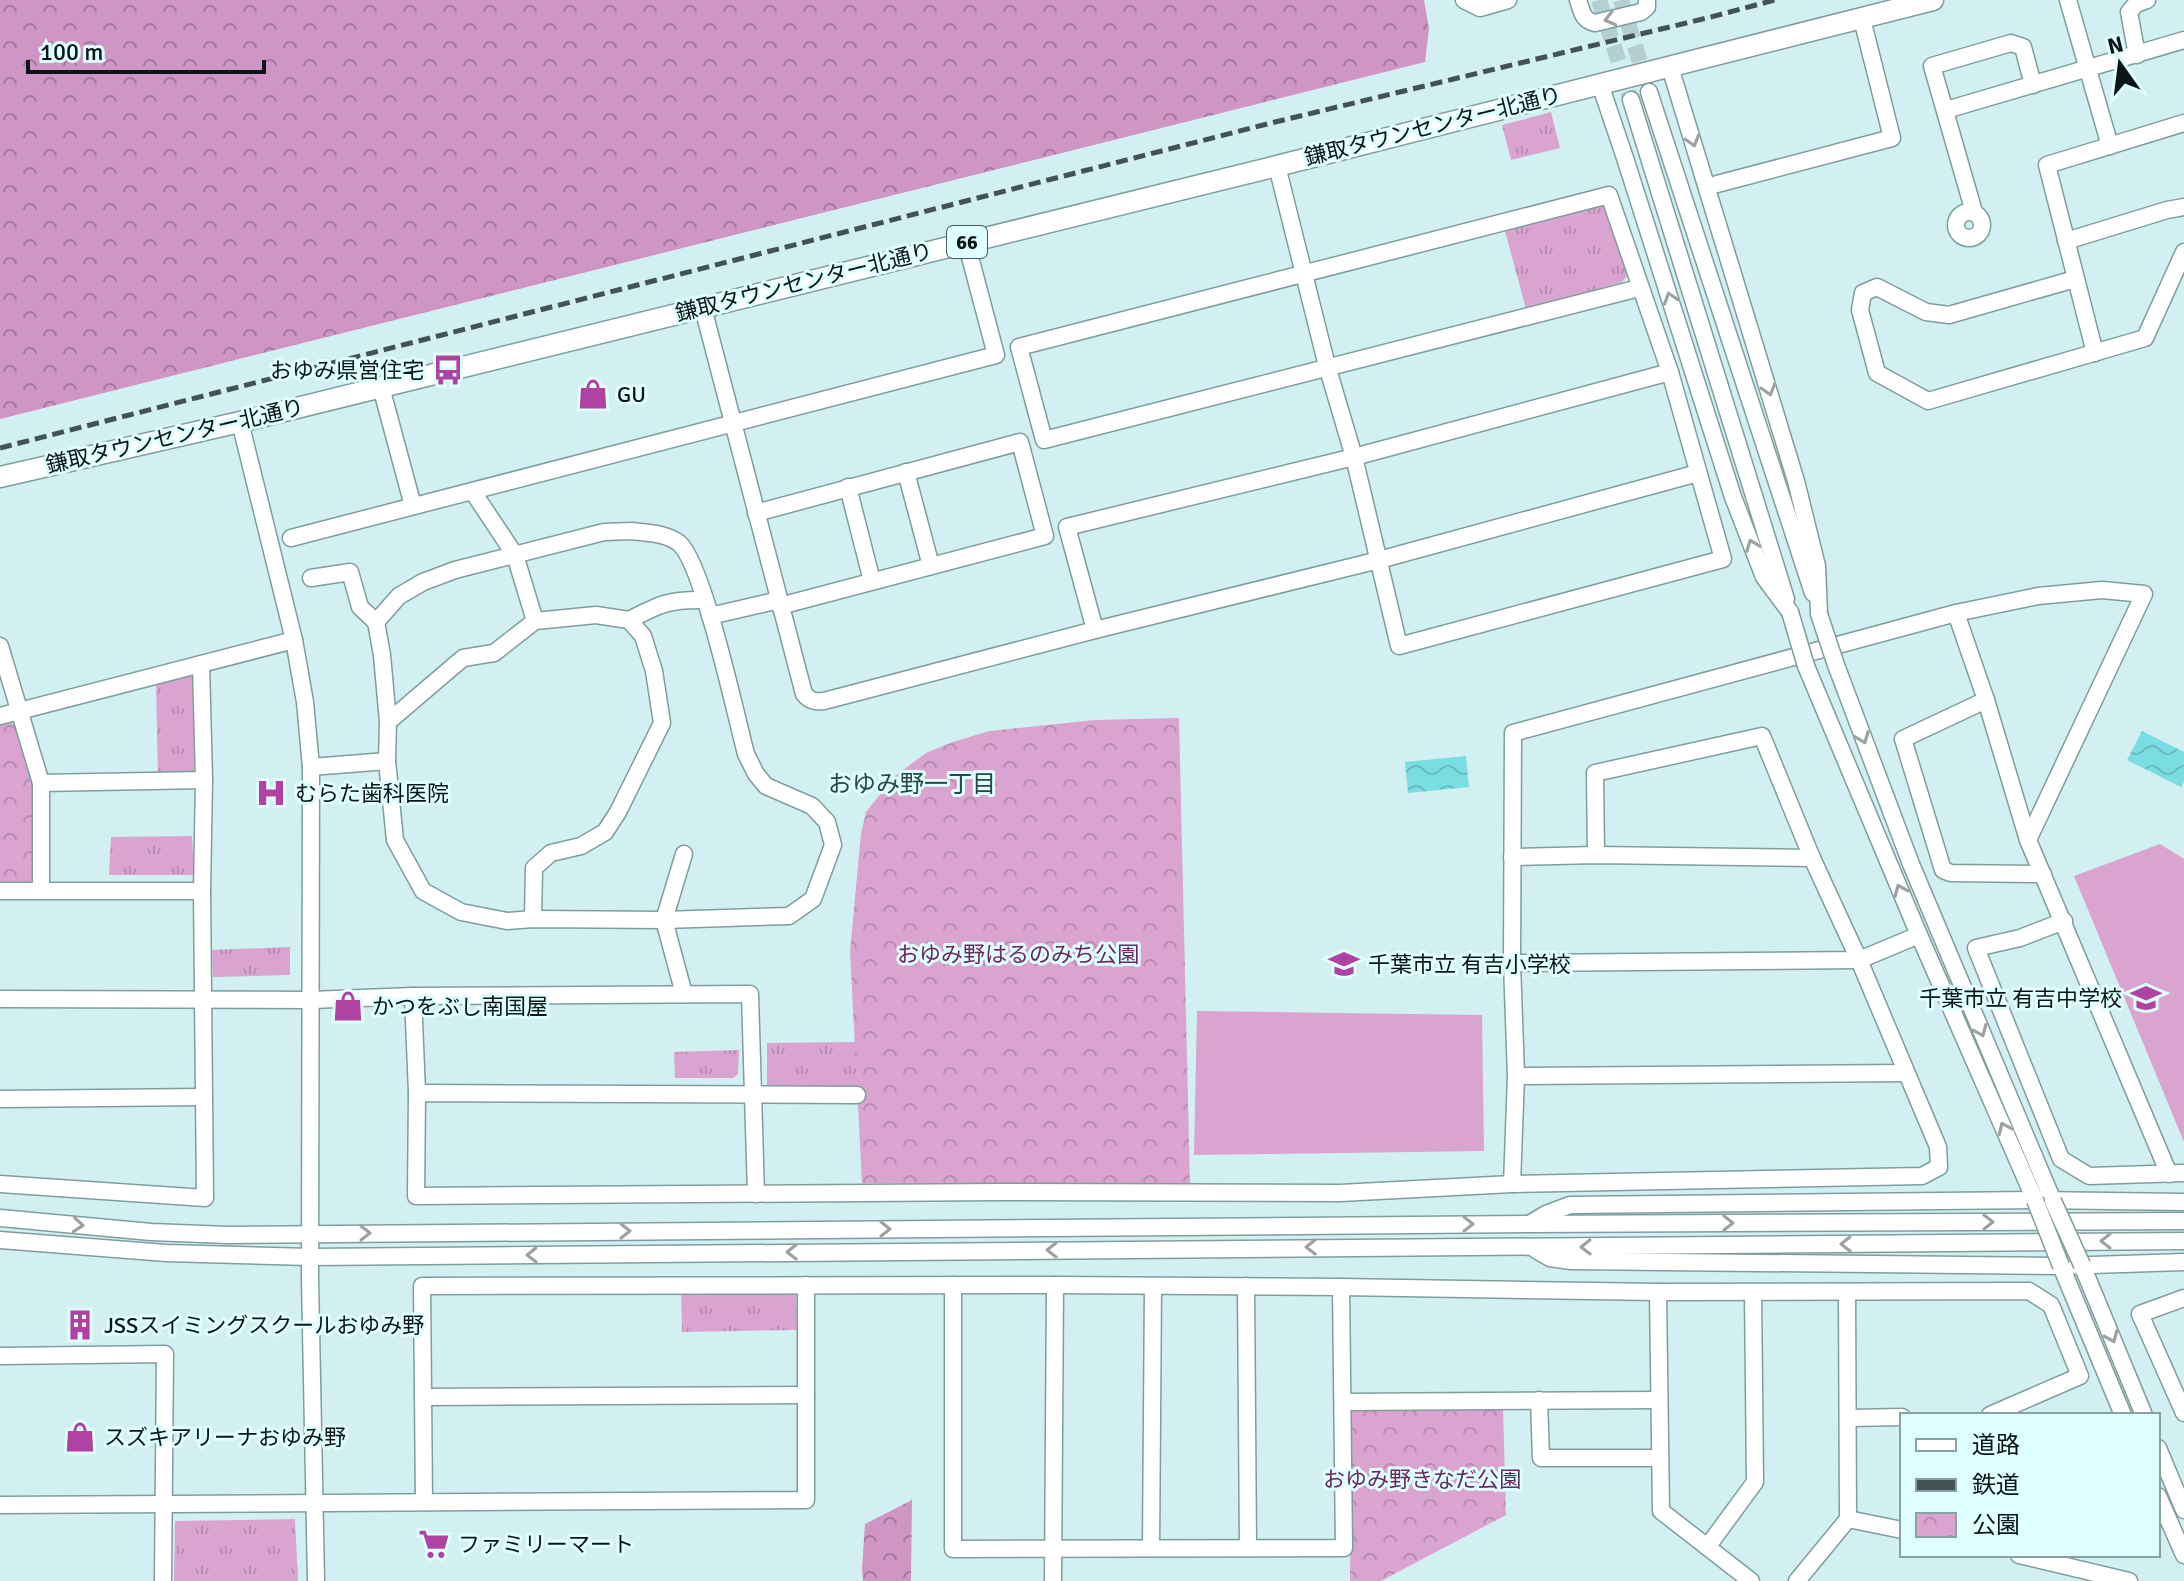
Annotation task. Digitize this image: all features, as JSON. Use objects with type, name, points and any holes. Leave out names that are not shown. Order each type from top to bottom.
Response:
[{"type":"main road","name":"鎌取タウンセンター北通り","points":[[0,477],[240,422],[703,308],[1933,0]]},
{"type":"street","points":[[1464,0],[1480,8],[1508,0]]},
{"type":"street","points":[[1578,0],[1583,17],[1595,23],[1641,12],[1647,7],[1647,0]]},
{"type":"street","points":[[2068,0],[2110,146]]},
{"type":"street","points":[[2137,55],[2129,12],[2136,4],[2147,0]]},
{"type":"street","points":[[1717,184],[1892,138],[1862,19]]},
{"type":"street","points":[[1946,110],[2184,40]]},
{"type":"street","points":[[1974,212],[1932,66],[2011,43],[2023,47],[2033,85]]},
{"type":"street","points":[[1670,67],[1796,481],[1817,566],[1819,614]]},
{"type":"street","points":[[1600,84],[1733,497],[1764,577],[1790,612]]},
{"type":"street","points":[[1649,92],[1836,665],[1911,864],[2143,1413]]},
{"type":"street","points":[[1631,100],[1806,666],[2035,1200],[2122,1413]]},
{"type":"street","points":[[2095,353],[2047,165],[2184,123]]},
{"type":"street","points":[[1277,166],[1304,273],[1327,366],[1354,457],[1399,646],[1723,559],[1670,372],[1609,195],[1304,273],[1019,347],[1044,440],[1327,366],[1639,288]]},
{"type":"street","points":[[2066,241],[2184,207]]},
{"type":"street","points":[[291,538],[996,355],[966,242]]},
{"type":"street","points":[[2075,279],[1949,315],[1926,312],[1877,287],[1863,293],[1860,310],[1877,373],[1928,401],[2145,338],[2184,252]]},
{"type":"street","points":[[703,308],[804,694],[816,702],[1379,560],[1698,473]]},
{"type":"street","points":[[1095,630],[1067,527],[1354,457],[1670,372]]},
{"type":"street","points":[[381,387],[413,506]]},
{"type":"street","points":[[240,422],[294,640],[305,702],[311,767],[310,1257],[316,1581]]},
{"type":"street","points":[[388,722],[463,658],[494,653],[535,621],[596,615],[629,620],[679,599],[708,608],[780,603],[1045,536],[1020,442],[756,513]]},
{"type":"street","points":[[906,472],[931,566]]},
{"type":"street","points":[[848,487],[872,581]]},
{"type":"street","points":[[473,492],[515,555],[535,621]]},
{"type":"street","points":[[311,578],[350,572],[360,607],[376,622],[388,722],[387,761],[395,840],[423,891],[461,912],[507,921],[789,916],[813,899],[833,845],[827,822],[812,806],[766,786],[756,774],[746,754],[697,571],[679,543],[662,534],[604,532],[455,570],[423,582],[399,596],[376,622]]},
{"type":"street","points":[[1512,1184],[1516,1076],[1512,963],[1513,733],[1956,613],[2038,596],[2102,590],[2144,594],[2028,840]]},
{"type":"street","points":[[1956,613],[2028,840],[2064,921],[2176,1174],[2089,1176],[2061,1159],[1976,948],[2020,938],[2064,921]]},
{"type":"street","points":[[533,919],[534,868],[551,853],[581,846],[605,832],[662,723],[654,671],[643,636],[629,620]]},
{"type":"street","points":[[0,716],[294,640]]},
{"type":"street","points":[[0,646],[41,783],[41,890]]},
{"type":"street","points":[[0,1184],[205,1198],[201,664]]},
{"type":"street","points":[[1986,700],[1903,739],[1943,870],[1951,873],[2043,874]]},
{"type":"street","points":[[413,996],[417,1093],[416,1196],[1340,1193],[1512,1184],[1922,1176],[1939,1167],[1938,1147],[1762,736],[1595,773],[1596,855]]},
{"type":"street","points":[[311,767],[387,761]]},
{"type":"street","points":[[41,783],[204,780]]},
{"type":"street","points":[[684,854],[664,920],[684,994]]},
{"type":"street","points":[[1512,857],[1812,858]]},
{"type":"street","points":[[0,891],[202,891]]},
{"type":"street","points":[[1512,963],[1859,960],[1919,935]]},
{"type":"street","points":[[0,999],[311,1000],[413,996],[750,994],[756,1194]]},
{"type":"street","points":[[1516,1076],[1905,1073]]},
{"type":"street","points":[[417,1093],[857,1095]]},
{"type":"street","points":[[0,1099],[203,1097]]},
{"type":"street","points":[[1530,1224],[1570,1205],[2035,1200],[2184,1202]]},
{"type":"street","points":[[0,1218],[151,1232],[228,1235],[2184,1221]]},
{"type":"street","points":[[0,1240],[166,1253],[310,1257],[2184,1241]]},
{"type":"street","points":[[1532,1247],[1550,1258],[1571,1261],[2061,1266],[2184,1262]]},
{"type":"street","points":[[0,1505],[806,1500],[806,1285]]},
{"type":"street","points":[[953,1285],[953,1549],[1053,1550],[1344,1548],[1341,1287]]},
{"type":"street","points":[[424,1502],[422,1286],[1055,1285],[1658,1292],[2029,1291],[2051,1305],[2080,1376],[1995,1413]]},
{"type":"street","points":[[1053,1581],[1055,1285]]},
{"type":"street","points":[[1151,1548],[1153,1286]]},
{"type":"street","points":[[1246,1286],[1248,1547]]},
{"type":"street","points":[[1658,1292],[1661,1511],[1751,1581]]},
{"type":"street","points":[[1708,1546],[1755,1482],[1753,1292]]},
{"type":"street","points":[[1797,1581],[1848,1519],[1847,1292]]},
{"type":"street","points":[[2184,1298],[2140,1314],[2184,1413]]},
{"type":"street","points":[[0,1356],[165,1354],[163,1581]]},
{"type":"street","points":[[423,1397],[806,1395]]},
{"type":"street","points":[[1539,1400],[1541,1458],[1660,1458]]},
{"type":"street","points":[[1343,1402],[1659,1400]]},
{"type":"street","points":[[1849,1418],[1900,1417]]},
{"type":"street","points":[[2160,1453],[2184,1510]]},
{"type":"street","points":[[2160,1501],[2184,1555]]},
{"type":"street","points":[[1848,1519],[1900,1530]]},
{"type":"street","points":[[2030,1557],[2129,1581]]},
{"type":"green space","points":[[0,0],[1424,0],[1429,29],[1425,62],[0,419]]},
{"type":"green space","points":[[1551,112],[1560,148],[1511,160],[1502,125]]},
{"type":"green space","points":[[1600,205],[1607,208],[1629,274],[1622,282],[1526,309],[1505,231]]},
{"type":"green space","points":[[190,676],[196,680],[196,772],[158,777],[156,685]]},
{"type":"green space","name":"おゆみ野はるのみち公園","points":[[1179,718],[1190,1185],[862,1183],[850,951],[861,834],[866,812],[895,776],[926,753],[989,731],[1095,720]]},
{"type":"green space","points":[[8,721],[15,725],[33,783],[32,884],[0,884],[0,723]]},
{"type":"green space","points":[[192,836],[194,875],[109,875],[111,837]]},
{"type":"green space","points":[[2160,844],[2184,859],[2184,1142],[2074,876]]},
{"type":"green space","points":[[290,947],[290,975],[213,977],[212,950]]},
{"type":"green space","points":[[1197,1011],[1482,1015],[1484,1151],[1194,1155]]},
{"type":"green space","points":[[857,1042],[859,1089],[767,1088],[767,1043]]},
{"type":"green space","points":[[739,1050],[738,1074],[733,1078],[675,1078],[674,1052]]},
{"type":"green space","points":[[796,1287],[797,1330],[682,1332],[681,1288]]},
{"type":"green space","name":"おゆみ野きなだ公園","points":[[1351,1407],[1503,1407],[1506,1515],[1381,1581],[1350,1581]]},
{"type":"green space","points":[[912,1500],[911,1581],[863,1581],[865,1524]]},
{"type":"green space","points":[[295,1519],[298,1581],[174,1581],[175,1521]]},
{"type":"water","points":[[2142,731],[2184,752],[2184,782],[2181,787],[2127,760]]},
{"type":"water","points":[[1466,756],[1469,787],[1408,793],[1405,762]]},
{"type":"tunnel","points":[[1599,0],[1631,100]]},
{"type":"tunnel","points":[[1621,0],[1649,92]]},
{"type":"railway","points":[[0,448],[1271,123],[1775,0]]},
{"type":"place","name":"おゆみ県営住宅","points":[[448,370]]},
{"type":"place","name":"GU","points":[[593,394]]},
{"type":"place","name":"むらた歯科医院","points":[[271,793]]},
{"type":"place","name":"千葉市立 有吉小学校","points":[[1344,964]]},
{"type":"place","name":"千葉市立 有吉中学校","points":[[2146,998]]},
{"type":"place","name":"かつをぶし南国屋","points":[[348,1006]]},
{"type":"place","name":"JSSスイミングスクールおゆみ野","points":[[80,1325]]},
{"type":"place","name":"スズキアリーナおゆみ野","points":[[80,1437]]},
{"type":"place","name":"ファミリーマート","points":[[434,1544]]},
{"type":"district","name":"おゆみ野一丁目","points":[[912,784]]}]
